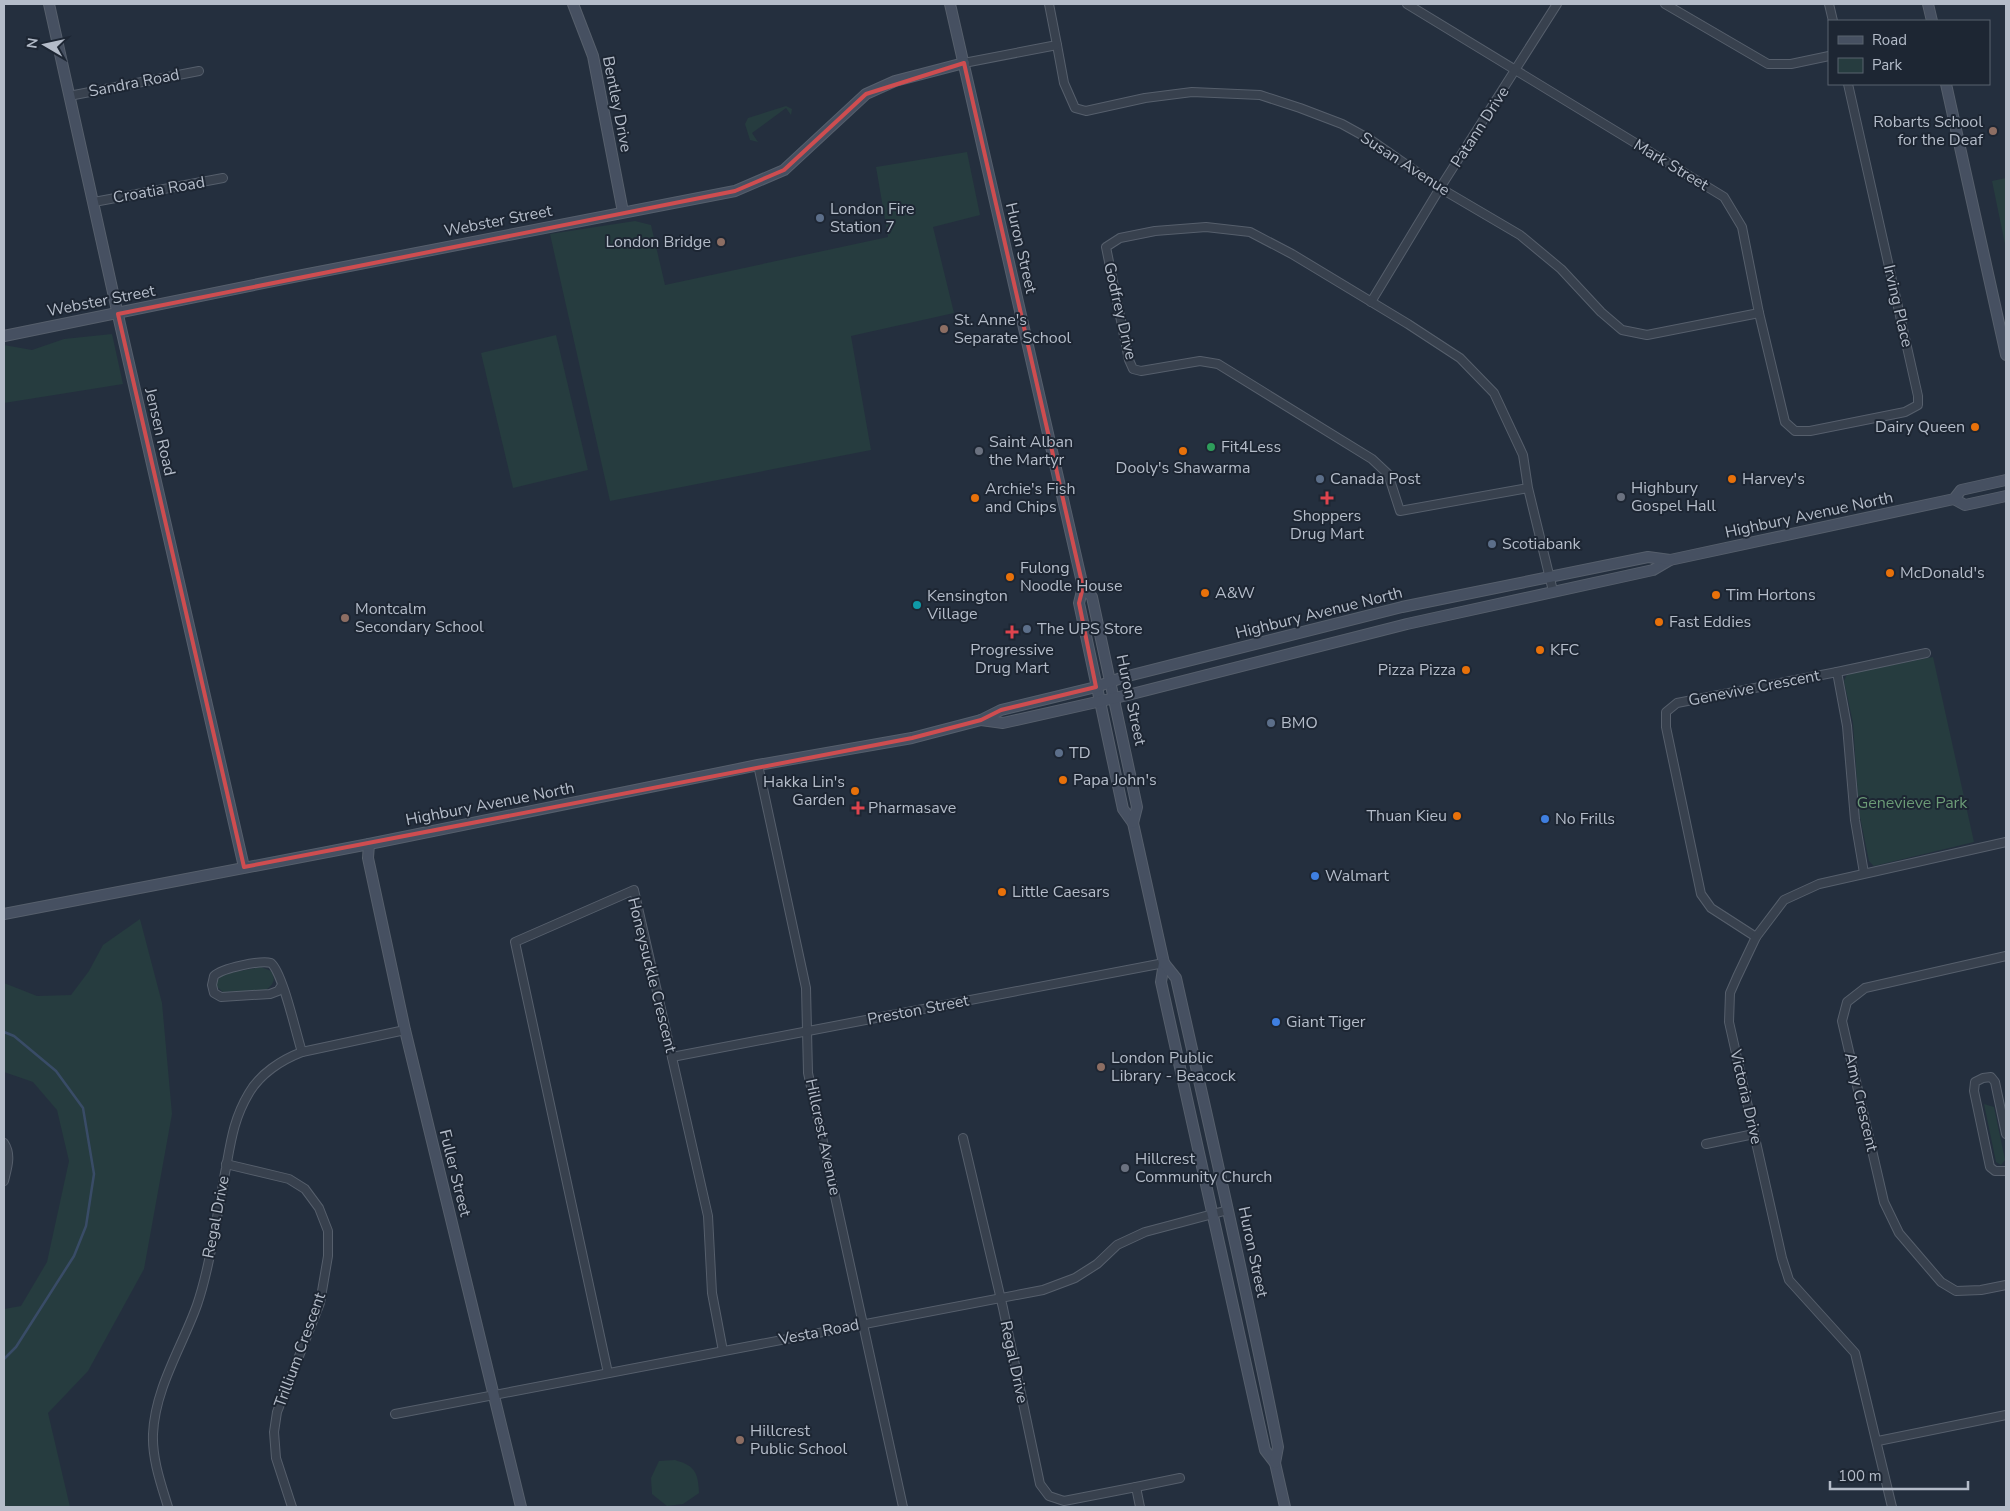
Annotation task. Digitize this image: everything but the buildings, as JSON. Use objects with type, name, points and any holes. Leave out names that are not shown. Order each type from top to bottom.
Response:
[{"type":"main road","name":"Jensen Road","points":[[49,4],[244,867]]},
{"type":"main road","name":"Bentley Drive","points":[[573,4],[593,56],[623,212]]},
{"type":"main road","name":"Huron Street","points":[[950,4],[1083,587],[1080,603],[1096,687],[1123,809],[1134,823]]},
{"type":"main road","points":[[1928,4],[1932,20]]},
{"type":"main road","name":"Webster Street","points":[[4,336],[118,314],[303,274],[735,191],[784,170],[866,94],[895,81],[964,63]]},
{"type":"main road","points":[[1946,85],[2006,355]]},
{"type":"main road","name":"Highbury Avenue North","points":[[981,720],[1003,723],[1114,698],[1407,624],[1653,570],[1670,560],[1954,499],[1962,490],[2006,480]]},
{"type":"main road","name":"Highbury Avenue North","points":[[1954,499],[1965,505],[2006,496]]},
{"type":"main road","name":"Highbury Avenue North","points":[[4,914],[369,844],[758,766],[912,738],[981,720],[1001,710],[1402,607],[1550,578],[1648,556],[1670,560]]},
{"type":"main road","name":"Huron Street","points":[[1083,587],[1092,597],[1112,681],[1137,807],[1134,823],[1164,963],[1161,982],[1265,1450],[1275,1463]]},
{"type":"main road","name":"Fuller Street","points":[[369,844],[368,858],[405,1030],[521,1507]]},
{"type":"main road","name":"Huron Street","points":[[1164,963],[1176,978],[1228,1210],[1278,1447],[1275,1463],[1285,1507]]},
{"type":"street","points":[[964,63],[1057,45],[1048,4]]},
{"type":"street","name":"Mark Street","points":[[1407,4],[1724,197],[1742,227],[1759,313],[1785,422],[1795,431]]},
{"type":"street","name":"Patann Drive","points":[[1371,302],[1440,188],[1557,4]]},
{"type":"street","points":[[1666,4],[1768,64],[1790,64],[1828,56]]},
{"type":"street","points":[[1829,4],[1833,20]]},
{"type":"street","name":"Susan Avenue","points":[[1057,45],[1064,82],[1075,108],[1086,111],[1146,98],[1192,92],[1260,95],[1342,124],[1372,140],[1440,188],[1520,235],[1562,269],[1601,312],[1622,330],[1647,335],[1759,313]]},
{"type":"street","name":"Sandra Road","points":[[69,96],[199,70]]},
{"type":"street","name":"Irving Place","points":[[1795,431],[1810,431],[1906,412],[1918,405],[1918,396],[1848,85]]},
{"type":"street","name":"Croatia Road","points":[[94,202],[223,178]]},
{"type":"street","name":"Godfrey Drive","points":[[1528,488],[1400,511],[1388,474],[1372,459],[1218,364],[1200,361],[1141,371],[1133,369],[1129,360],[1106,247],[1120,238],[1164,231],[1206,227],[1250,232],[1292,254],[1460,358],[1494,393],[1523,455],[1528,488],[1553,591]]},
{"type":"street","points":[[1837,672],[1926,653]]},
{"type":"street","name":"Genevive Crescent","points":[[1756,937],[1711,908],[1701,894],[1666,727],[1666,712],[1677,703],[1837,672],[1847,726],[1855,820],[1864,873]]},
{"type":"street","name":"Hillcrest Avenue","points":[[758,766],[806,988],[808,1073],[903,1507]]},
{"type":"street","name":"Victoria Drive","points":[[1892,1507],[1878,1441],[1855,1354],[1789,1280],[1782,1258],[1729,1022],[1730,993],[1756,937],[1784,900],[1819,884],[2006,842]]},
{"type":"street","name":"Honeysuckle Crescent","points":[[608,1373],[515,942],[634,890],[708,1216],[712,1293],[723,1351]]},
{"type":"street","name":"Amy Crescent","points":[[2006,956],[1865,988],[1848,1002],[1842,1021],[1884,1202],[1899,1233],[1941,1282],[1956,1291],[1982,1290],[2006,1285]]},
{"type":"street","points":[[282,985],[278,990],[270,994],[221,997],[214,993],[212,985],[214,976],[221,971],[267,962],[271,963],[277,969],[282,985],[302,1052]]},
{"type":"street","name":"Preston Street","points":[[672,1057],[1164,963]]},
{"type":"street","name":"Regal Drive","points":[[168,1507],[158,1475],[153,1435],[156,1410],[197,1304],[206,1270],[234,1124],[250,1092],[265,1074],[287,1058],[302,1052],[405,1030]]},
{"type":"street","points":[[2006,1134],[2005,1120],[1995,1082],[1988,1077],[1978,1080],[1975,1082],[1974,1090],[1990,1167],[1995,1171],[2006,1171]]},
{"type":"street","points":[[1706,1144],[1754,1134]]},
{"type":"street","name":"Regal Drive","points":[[963,1138],[1000,1297],[1040,1484],[1049,1496],[1064,1500],[1180,1478]]},
{"type":"street","points":[[4,1144],[8,1150],[8,1165],[4,1181]]},
{"type":"street","name":"Trillium Crescent","points":[[226,1164],[290,1179],[305,1189],[319,1208],[328,1231],[328,1256],[320,1303],[277,1412],[274,1432],[276,1458],[292,1507]]},
{"type":"street","name":"Vesta Road","points":[[395,1414],[1043,1290],[1075,1278],[1098,1264],[1117,1245],[1145,1232],[1228,1210]]},
{"type":"street","points":[[1878,1441],[2006,1416]]},
{"type":"street","points":[[1136,1487],[1140,1507]]},
{"type":"highlighted area","points":[[964,63],[1083,587],[1079,603],[1096,687],[1001,710],[981,720],[912,738],[244,867],[118,314],[735,191],[784,170],[866,94]]},
{"type":"green space","points":[[786,106],[792,109],[791,115],[786,108],[752,133],[758,142],[750,140],[745,124],[748,118]]},
{"type":"green space","points":[[967,152],[980,215],[933,227],[954,313],[851,336],[871,450],[610,501],[550,234],[635,221],[651,225],[665,285],[888,237],[876,167]]},
{"type":"green space","points":[[2006,178],[2006,249],[1992,181]]},
{"type":"green space","points":[[112,334],[123,384],[4,403],[4,345],[32,350],[64,339]]},
{"type":"green space","points":[[556,335],[588,470],[513,488],[481,353]]},
{"type":"green space","name":"Genevieve Park","points":[[1933,657],[1974,842],[1874,866],[1869,861],[1859,812],[1853,723],[1844,681],[1847,674]]},
{"type":"green space","points":[[140,919],[162,1003],[172,1114],[144,1269],[88,1371],[48,1413],[70,1507],[4,1507],[4,1309],[21,1306],[47,1262],[69,1161],[57,1110],[33,1082],[4,1072],[4,983],[37,996],[71,995],[89,971],[103,945]]},
{"type":"green space","points":[[261,967],[271,971],[274,979],[271,986],[266,990],[223,992],[217,987],[217,980],[223,974]]},
{"type":"green space","points":[[1984,1104],[1994,1107],[2005,1160],[2001,1165],[1996,1162]]},
{"type":"green space","points":[[675,1460],[687,1465],[694,1471],[698,1480],[699,1493],[683,1504],[667,1506],[652,1494],[651,1478],[659,1461]]},
{"type":"waterway","points":[[4,1032],[14,1036],[56,1071],[83,1108],[94,1174],[86,1226],[74,1256],[16,1347],[4,1359]]},
{"type":"place","name":"Robarts School for the Deaf","points":[[1993,131]]},
{"type":"place","name":"London Fire Station 7","points":[[820,218]]},
{"type":"place","name":"London Bridge","points":[[721,242]]},
{"type":"place","name":"St. Anne's Separate School","points":[[944,329]]},
{"type":"place","name":"Dairy Queen","points":[[1975,427]]},
{"type":"place","name":"Fit4Less","points":[[1211,447]]},
{"type":"place","name":"Saint Alban the Martyr","points":[[979,451]]},
{"type":"place","name":"Dooly's Shawarma","points":[[1183,451]]},
{"type":"place","name":"Canada Post","points":[[1320,479]]},
{"type":"place","name":"Harvey's","points":[[1732,479]]},
{"type":"place","name":"Highbury Gospel Hall","points":[[1621,497]]},
{"type":"place","name":"Archie's Fish and Chips","points":[[975,498]]},
{"type":"place","name":"Shoppers Drug Mart","points":[[1327,498]]},
{"type":"place","name":"Scotiabank","points":[[1492,544]]},
{"type":"place","name":"McDonald's","points":[[1890,573]]},
{"type":"place","name":"Fulong Noodle House","points":[[1010,577]]},
{"type":"place","name":"A&W","points":[[1205,593]]},
{"type":"place","name":"Tim Hortons","points":[[1716,595]]},
{"type":"place","name":"Kensington Village","points":[[917,605]]},
{"type":"place","name":"Montcalm Secondary School","points":[[345,618]]},
{"type":"place","name":"Fast Eddies","points":[[1659,622]]},
{"type":"place","name":"The UPS Store","points":[[1027,629]]},
{"type":"place","name":"Progressive Drug Mart","points":[[1012,632]]},
{"type":"place","name":"KFC","points":[[1540,650]]},
{"type":"place","name":"Pizza Pizza","points":[[1466,670]]},
{"type":"place","name":"BMO","points":[[1271,723]]},
{"type":"place","name":"TD","points":[[1059,753]]},
{"type":"place","name":"Papa John's","points":[[1063,780]]},
{"type":"place","name":"Hakka Lin's Garden","points":[[855,791]]},
{"type":"place","name":"Pharmasave","points":[[858,808]]},
{"type":"place","name":"Thuan Kieu","points":[[1457,816]]},
{"type":"place","name":"No Frills","points":[[1545,819]]},
{"type":"place","name":"Walmart","points":[[1315,876]]},
{"type":"place","name":"Little Caesars","points":[[1002,892]]},
{"type":"place","name":"Giant Tiger","points":[[1276,1022]]},
{"type":"place","name":"London Public Library - Beacock","points":[[1101,1067]]},
{"type":"place","name":"Hillcrest Community Church","points":[[1125,1168]]},
{"type":"place","name":"Hillcrest Public School","points":[[740,1440]]}]
